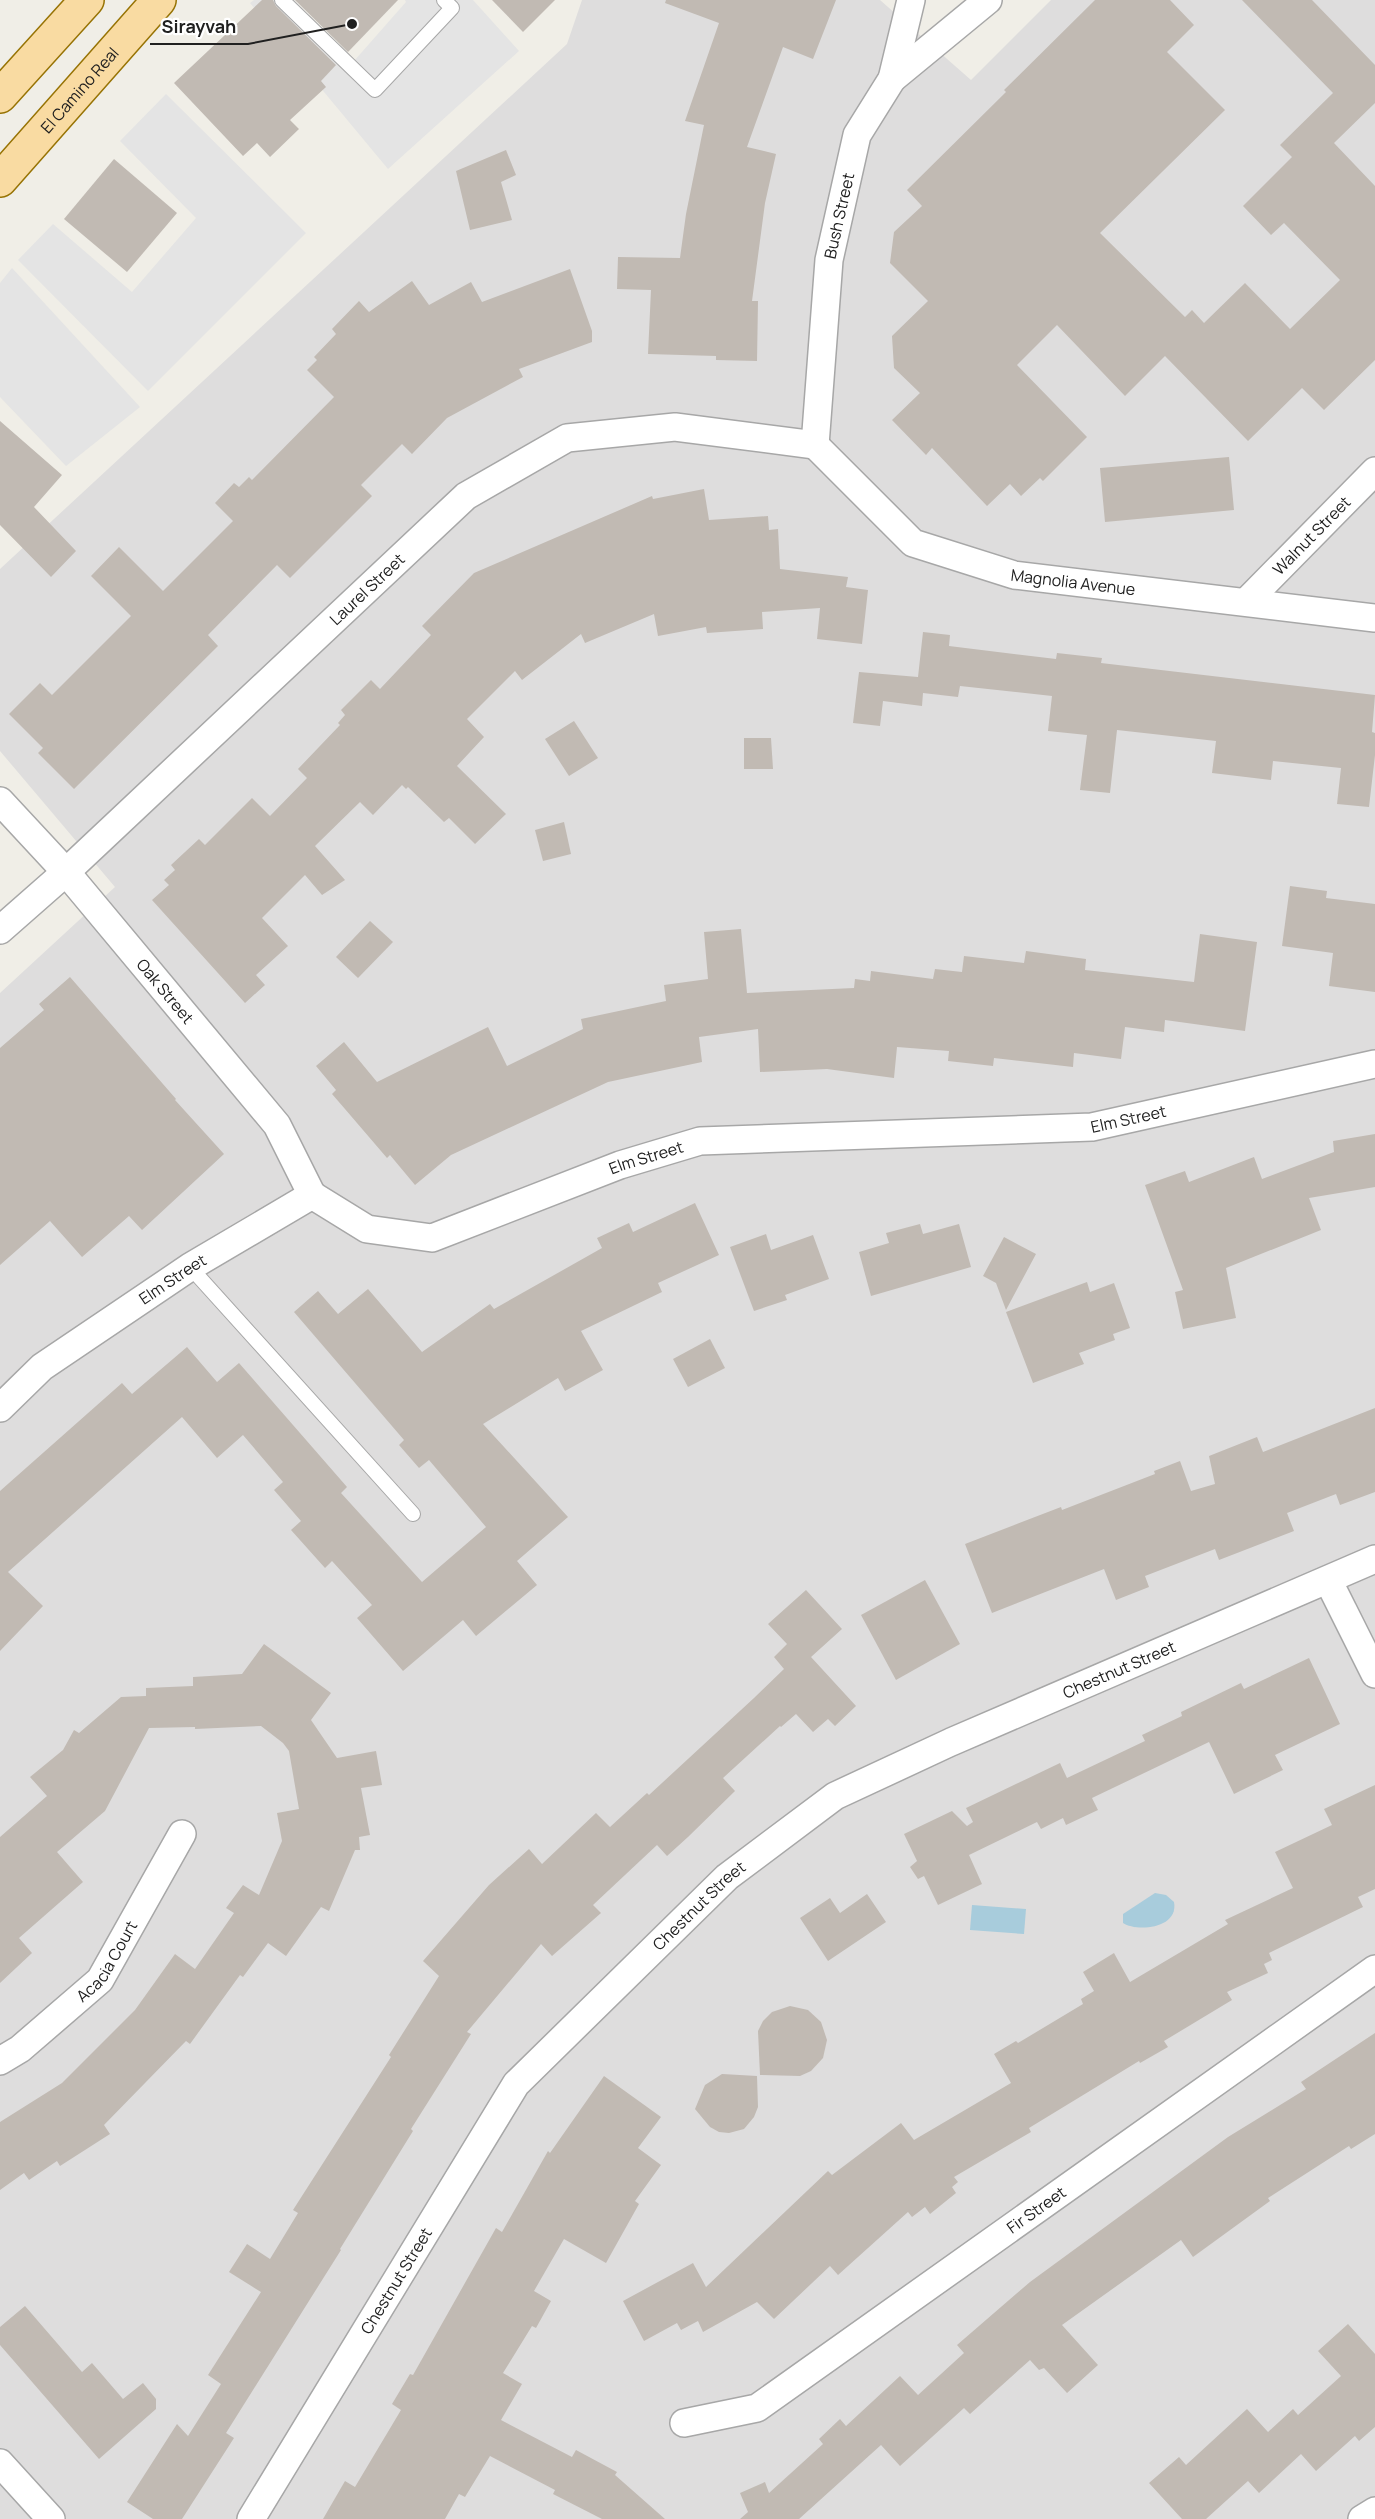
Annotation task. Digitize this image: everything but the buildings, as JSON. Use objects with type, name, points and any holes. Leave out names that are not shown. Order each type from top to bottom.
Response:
[{"type":"main road","points":[[0,96],[87,0]]},
{"type":"main road","name":"El Camino Real","points":[[0,180],[159,0]]},
{"type":"street","name":"Bush Street","points":[[815,445],[829,260],[857,135],[892,80],[911,0]]},
{"type":"street","points":[[892,80],[988,0]]},
{"type":"street","name":"Laurel Street","points":[[0,930],[66,873],[458,504],[476,490],[567,438],[675,427],[815,445]]},
{"type":"street","name":"Magnolia Avenue","points":[[815,445],[913,543],[1014,575],[1375,618]]},
{"type":"street","name":"Walnut Street","points":[[1246,602],[1375,471]]},
{"type":"street","name":"Oak Street","points":[[0,801],[66,873],[277,1125],[312,1195]]},
{"type":"street","name":"Elm Street","points":[[0,1408],[42,1367],[190,1267],[312,1195],[367,1228],[432,1238],[620,1165],[700,1141],[1092,1127],[1375,1064]]},
{"type":"street","name":"Chestnut Street","points":[[251,2519],[516,2084],[727,1876],[835,1796],[951,1742],[1375,1559]]},
{"type":"street","points":[[1328,1580],[1375,1674]]},
{"type":"street","name":"Acacia Court","points":[[0,2061],[20,2049],[100,1980],[182,1834]]},
{"type":"street","name":"Fir Street","points":[[684,2423],[757,2408],[1375,1969]]},
{"type":"street","points":[[0,2463],[51,2519]]},
{"type":"street","points":[[1362,2519],[1375,2511]]},
{"type":"lane","points":[[282,0],[375,90],[452,8],[444,0]]},
{"type":"lane","points":[[190,1267],[413,1514]]},
{"type":"shaded area","points":[[254,0],[294,0],[354,61],[406,2],[405,0],[473,0],[519,51],[388,169],[250,3]]},
{"type":"shaded area","points":[[582,0],[880,0],[971,80],[1051,0],[1375,0],[1375,2519],[0,2519],[0,993],[115,887],[0,751],[0,569],[567,44]]},
{"type":"shaded area","points":[[166,94],[306,233],[148,391],[18,260],[53,224],[132,292],[196,218],[120,141]]},
{"type":"shaded area","points":[[12,268],[140,407],[66,466],[0,397],[0,283]]},
{"type":"water","points":[[1155,1893],[1166,1895],[1174,1902],[1174,1911],[1170,1918],[1155,1926],[1146,1927],[1129,1926],[1123,1923],[1123,1914]]},
{"type":"water","points":[[972,1905],[1026,1909],[1024,1934],[970,1930]]},
{"type":"place","name":"Sirayvah","points":[[352,24]]}]
